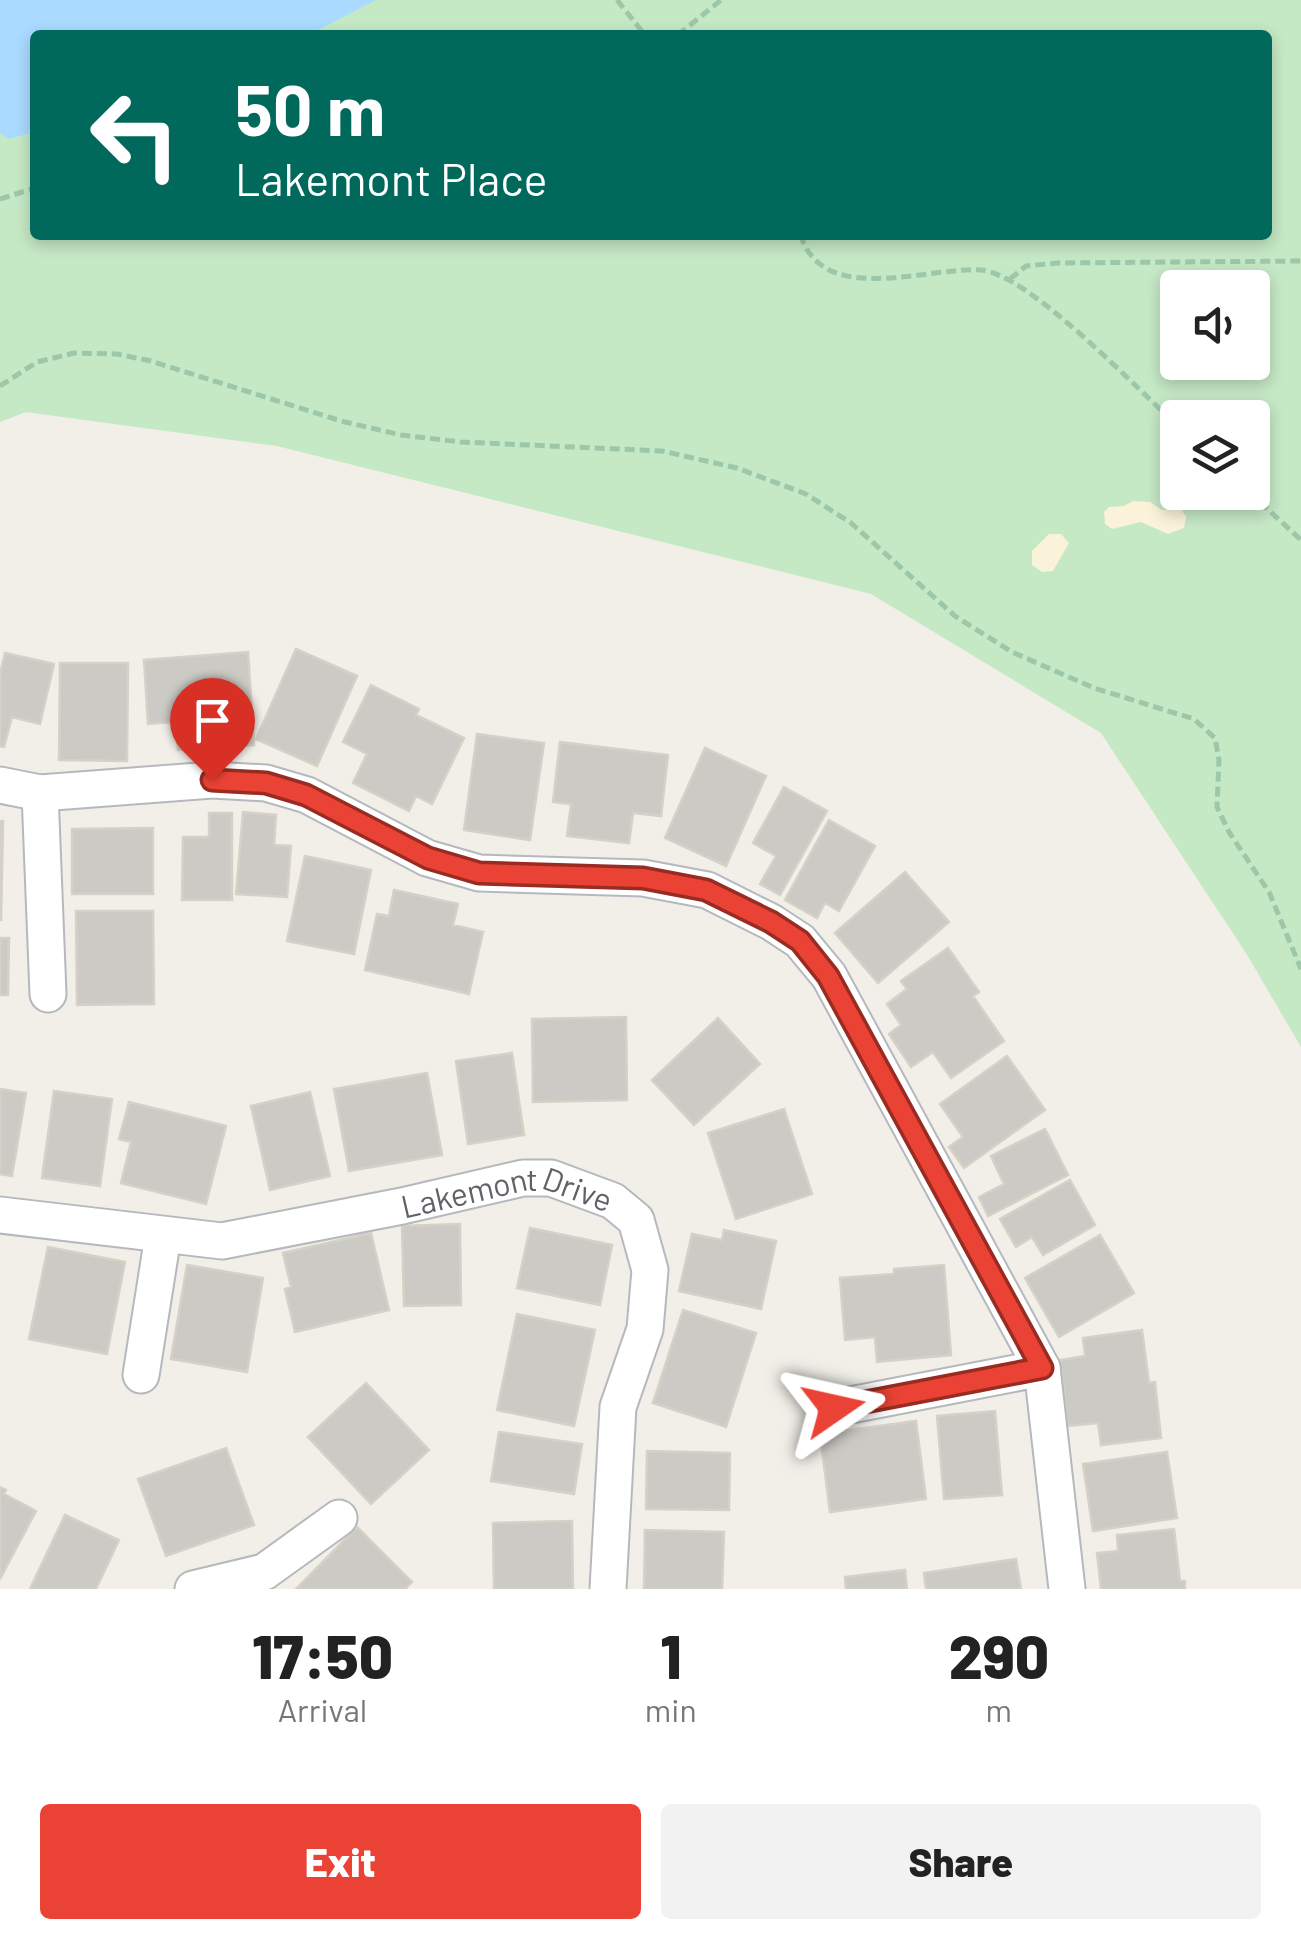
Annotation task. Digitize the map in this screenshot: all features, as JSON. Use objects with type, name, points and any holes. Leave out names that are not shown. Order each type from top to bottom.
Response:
[{"type":"street","points":[[0,785],[40,793],[212,780],[266,783],[306,795],[428,858],[479,873],[643,878],[706,890],[800,941],[828,976],[1042,1368],[1067,1589]]},
{"type":"street","points":[[40,793],[48,994]]},
{"type":"street","name":"Lakemont Drive","points":[[0,1215],[222,1242],[524,1178],[550,1178],[613,1201],[636,1220],[650,1270],[645,1329],[618,1407],[608,1589]]},
{"type":"street","points":[[141,1374],[162,1236]]},
{"type":"street","points":[[834,1408],[1042,1368]]},
{"type":"street","points":[[193,1589],[264,1572],[338,1518]]},
{"type":"path","points":[[616,0],[640,30]]},
{"type":"path","points":[[684,30],[720,1]]},
{"type":"path","points":[[0,199],[30,190]]},
{"type":"path","points":[[803,240],[812,257],[834,273],[868,278],[982,270],[1010,280],[1032,295],[1160,410]]},
{"type":"path","points":[[1010,280],[1026,266],[1056,264],[1301,261]]},
{"type":"path","points":[[0,386],[37,362],[74,353],[118,354],[400,434],[462,442],[662,451],[737,468],[806,494],[851,523],[955,616],[1012,652],[1094,688],[1194,719],[1214,738],[1219,760],[1217,807],[1269,892],[1301,969]]},
{"type":"path","points":[[1269,510],[1301,540]]},
{"type":"green space","points":[[0,0],[1301,0],[1301,1047],[1246,953],[1101,733],[871,594],[277,446],[26,412],[0,422]]},
{"type":"sand","points":[[1133,501],[1150,502],[1160,510],[1182,510],[1186,517],[1184,528],[1168,534],[1141,522],[1112,529],[1105,524],[1104,512],[1109,507]]},
{"type":"sand","points":[[1049,534],[1061,534],[1069,543],[1053,571],[1042,572],[1032,565],[1032,551]]},
{"type":"water","points":[[0,0],[376,0],[318,30],[30,30],[30,133],[8,139],[0,133]]},
{"type":"building","points":[[296,649],[357,676],[317,766],[256,739]]},
{"type":"building","points":[[248,652],[254,745],[178,750],[176,722],[148,724],[144,660]]},
{"type":"building","points":[[5,653],[54,664],[40,724],[12,717],[4,747],[0,746],[0,674]]},
{"type":"building","points":[[60,663],[128,663],[127,761],[59,760]]},
{"type":"building","points":[[371,685],[419,709],[416,715],[464,738],[432,804],[416,796],[409,811],[353,783],[367,754],[343,742]]},
{"type":"building","points":[[477,734],[544,743],[530,840],[464,830]]},
{"type":"building","points":[[560,742],[668,755],[661,816],[633,813],[629,843],[567,836],[571,804],[553,802]]},
{"type":"building","points":[[705,748],[766,776],[726,866],[665,838]]},
{"type":"building","points":[[784,787],[827,811],[780,895],[760,884],[776,856],[753,843]]},
{"type":"building","points":[[243,812],[276,815],[274,845],[291,846],[287,897],[236,894]]},
{"type":"building","points":[[209,813],[232,813],[232,900],[182,900],[183,837],[209,837]]},
{"type":"building","points":[[829,820],[875,846],[839,911],[825,903],[817,918],[785,900]]},
{"type":"building","points":[[3,821],[1,920],[0,920]]},
{"type":"building","points":[[153,828],[153,894],[72,894],[72,829]]},
{"type":"building","points":[[305,856],[371,870],[354,954],[287,941]]},
{"type":"building","points":[[905,872],[949,922],[878,983],[835,933]]},
{"type":"building","points":[[394,890],[458,904],[453,925],[483,932],[469,994],[365,970],[377,914],[389,916]]},
{"type":"building","points":[[76,911],[153,911],[154,1004],[77,1005]]},
{"type":"building","points":[[0,938],[9,938],[8,995],[0,995]]},
{"type":"building","points":[[948,948],[979,992],[973,996],[1004,1041],[951,1078],[933,1052],[911,1067],[889,1034],[901,1025],[887,1004],[907,989],[901,981]]},
{"type":"building","points":[[626,1017],[627,1100],[533,1102],[532,1019]]},
{"type":"building","points":[[718,1018],[760,1064],[694,1125],[652,1080]]},
{"type":"building","points":[[512,1053],[524,1135],[468,1144],[456,1061]]},
{"type":"building","points":[[1007,1056],[1045,1110],[964,1168],[949,1147],[963,1137],[940,1104]]},
{"type":"building","points":[[427,1073],[442,1155],[349,1171],[334,1089]]},
{"type":"building","points":[[0,1089],[26,1093],[12,1176],[0,1174]]},
{"type":"building","points":[[54,1091],[112,1099],[100,1186],[42,1178]]},
{"type":"building","points":[[310,1092],[330,1176],[270,1190],[251,1106]]},
{"type":"building","points":[[129,1102],[226,1126],[206,1204],[121,1183],[131,1142],[119,1139]]},
{"type":"building","points":[[784,1109],[812,1194],[736,1219],[708,1133]]},
{"type":"building","points":[[1045,1129],[1068,1175],[988,1216],[979,1197],[1004,1184],[991,1156]]},
{"type":"building","points":[[1070,1180],[1095,1225],[1043,1255],[1032,1237],[1016,1247],[1000,1219]]},
{"type":"building","points":[[460,1224],[461,1305],[404,1306],[402,1226]]},
{"type":"building","points":[[530,1228],[612,1245],[600,1305],[517,1288]]},
{"type":"building","points":[[724,1230],[776,1241],[761,1309],[679,1291],[692,1234],[722,1240]]},
{"type":"building","points":[[371,1233],[389,1310],[295,1332],[285,1289],[291,1287],[283,1253]]},
{"type":"building","points":[[1100,1235],[1134,1293],[1059,1337],[1025,1278]]},
{"type":"building","points":[[48,1247],[125,1262],[107,1354],[29,1339]]},
{"type":"building","points":[[187,1265],[263,1278],[247,1372],[171,1359]]},
{"type":"building","points":[[944,1265],[951,1355],[877,1362],[875,1337],[845,1340],[840,1278]]},
{"type":"building","points":[[683,1310],[756,1333],[726,1427],[653,1403]]},
{"type":"building","points":[[517,1314],[595,1330],[574,1426],[497,1410]]},
{"type":"building","points":[[1142,1330],[1149,1383],[1155,1382],[1161,1438],[1101,1445],[1098,1423],[1068,1426],[1060,1360],[1085,1356],[1083,1338]]},
{"type":"building","points":[[366,1383],[429,1450],[371,1504],[308,1437]]},
{"type":"building","points":[[995,1411],[1002,1495],[944,1499],[937,1416]]},
{"type":"building","points":[[916,1421],[926,1499],[830,1512],[820,1434]]},
{"type":"building","points":[[499,1432],[582,1444],[574,1494],[491,1481]]},
{"type":"building","points":[[226,1448],[254,1525],[166,1556],[138,1479]]},
{"type":"building","points":[[647,1451],[730,1453],[729,1510],[646,1509]]},
{"type":"building","points":[[1167,1452],[1177,1518],[1093,1531],[1083,1464]]},
{"type":"building","points":[[0,1487],[6,1490],[4,1494],[36,1511],[0,1579]]},
{"type":"building","points":[[65,1515],[119,1540],[96,1589],[30,1589]]},
{"type":"building","points":[[572,1521],[573,1589],[494,1589],[493,1523]]},
{"type":"building","points":[[357,1527],[412,1582],[405,1589],[296,1589]]},
{"type":"building","points":[[1174,1529],[1180,1581],[1185,1581],[1185,1589],[1101,1589],[1097,1553],[1118,1551],[1117,1535]]},
{"type":"building","points":[[645,1530],[724,1532],[722,1589],[644,1589]]},
{"type":"building","points":[[1016,1559],[1021,1589],[926,1589],[924,1573]]},
{"type":"building","points":[[905,1570],[907,1589],[846,1589],[845,1577]]},
{"type":"route","points":[[212,780],[266,783],[306,795],[428,858],[479,873],[643,878],[706,890],[800,941],[828,976],[1042,1368],[834,1408]]}]
